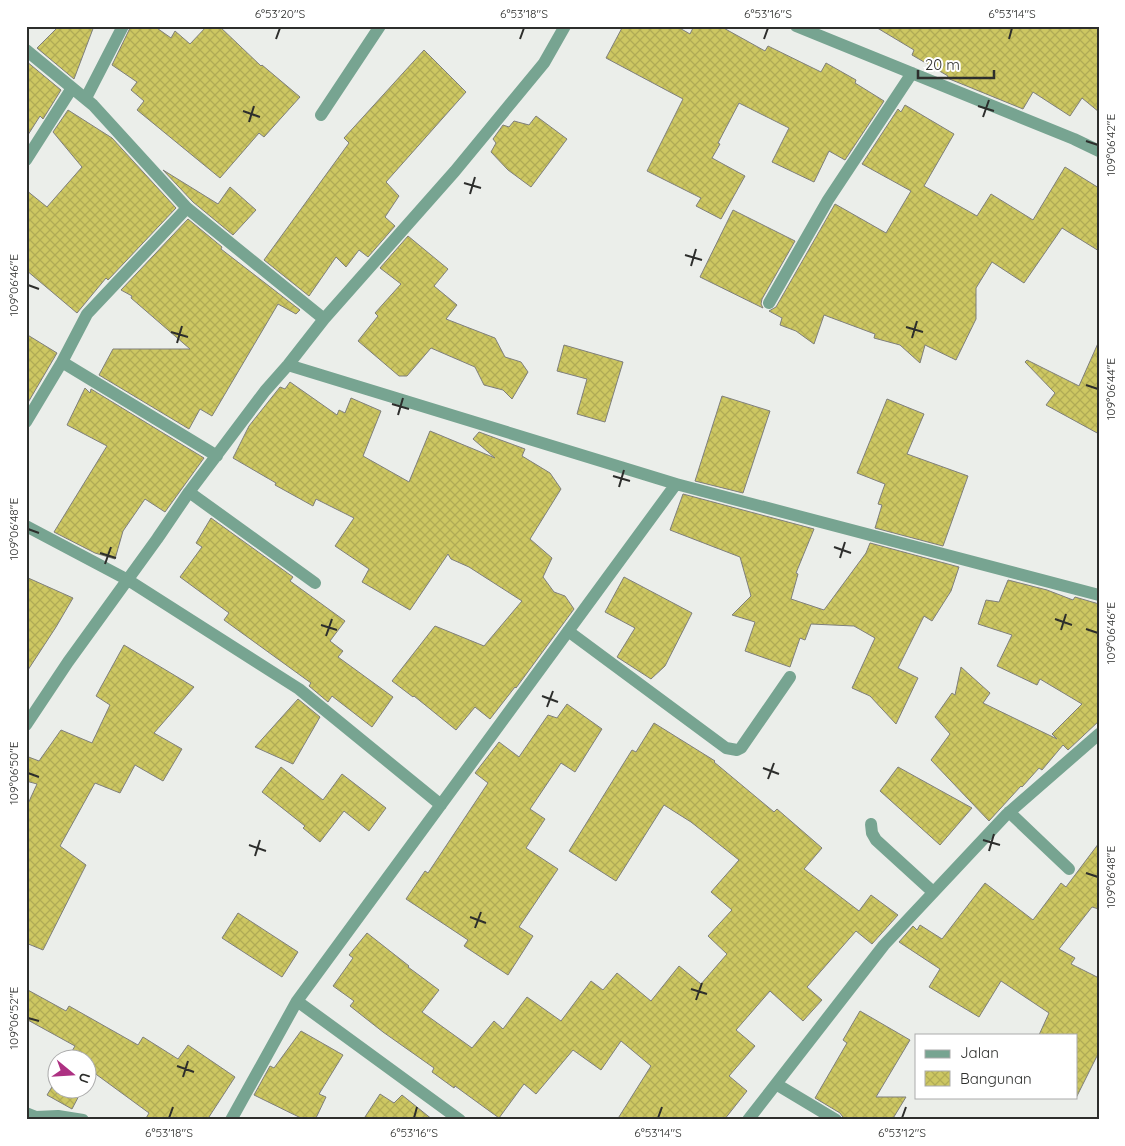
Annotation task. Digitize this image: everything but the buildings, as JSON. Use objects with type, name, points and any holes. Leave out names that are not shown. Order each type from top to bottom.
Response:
[{"type":"street","points":[[86,98],[123,26]]},
{"type":"street","points":[[321,115],[380,26]]},
{"type":"street","points":[[26,725],[68,662],[189,492],[265,391],[288,365],[324,318],[455,171],[544,63],[565,26]]},
{"type":"street","points":[[796,26],[1074,138],[1099,151]]},
{"type":"street","points":[[26,50],[86,98],[187,208],[324,318]]},
{"type":"street","points":[[769,303],[828,200],[912,73]]},
{"type":"street","points":[[26,160],[72,88]]},
{"type":"street","points":[[26,422],[62,362],[80,325],[93,307],[187,208]]},
{"type":"street","points":[[62,362],[217,456]]},
{"type":"street","points":[[288,365],[676,484],[1099,595]]},
{"type":"street","points":[[231,1120],[297,1001],[676,484]]},
{"type":"street","points":[[189,492],[315,582]]},
{"type":"street","points":[[26,526],[128,580],[299,689],[441,804]]},
{"type":"street","points":[[568,631],[726,748],[730,749],[742,748],[790,677]]},
{"type":"street","points":[[748,1120],[884,945],[1009,812],[1099,734]]},
{"type":"street","points":[[1009,812],[1069,869]]},
{"type":"street","points":[[871,824],[872,833],[876,840],[933,892]]},
{"type":"street","points":[[297,1001],[460,1120]]},
{"type":"street","points":[[776,1084],[836,1120]]},
{"type":"street","points":[[26,1113],[36,1117],[58,1116],[83,1120]]}]
